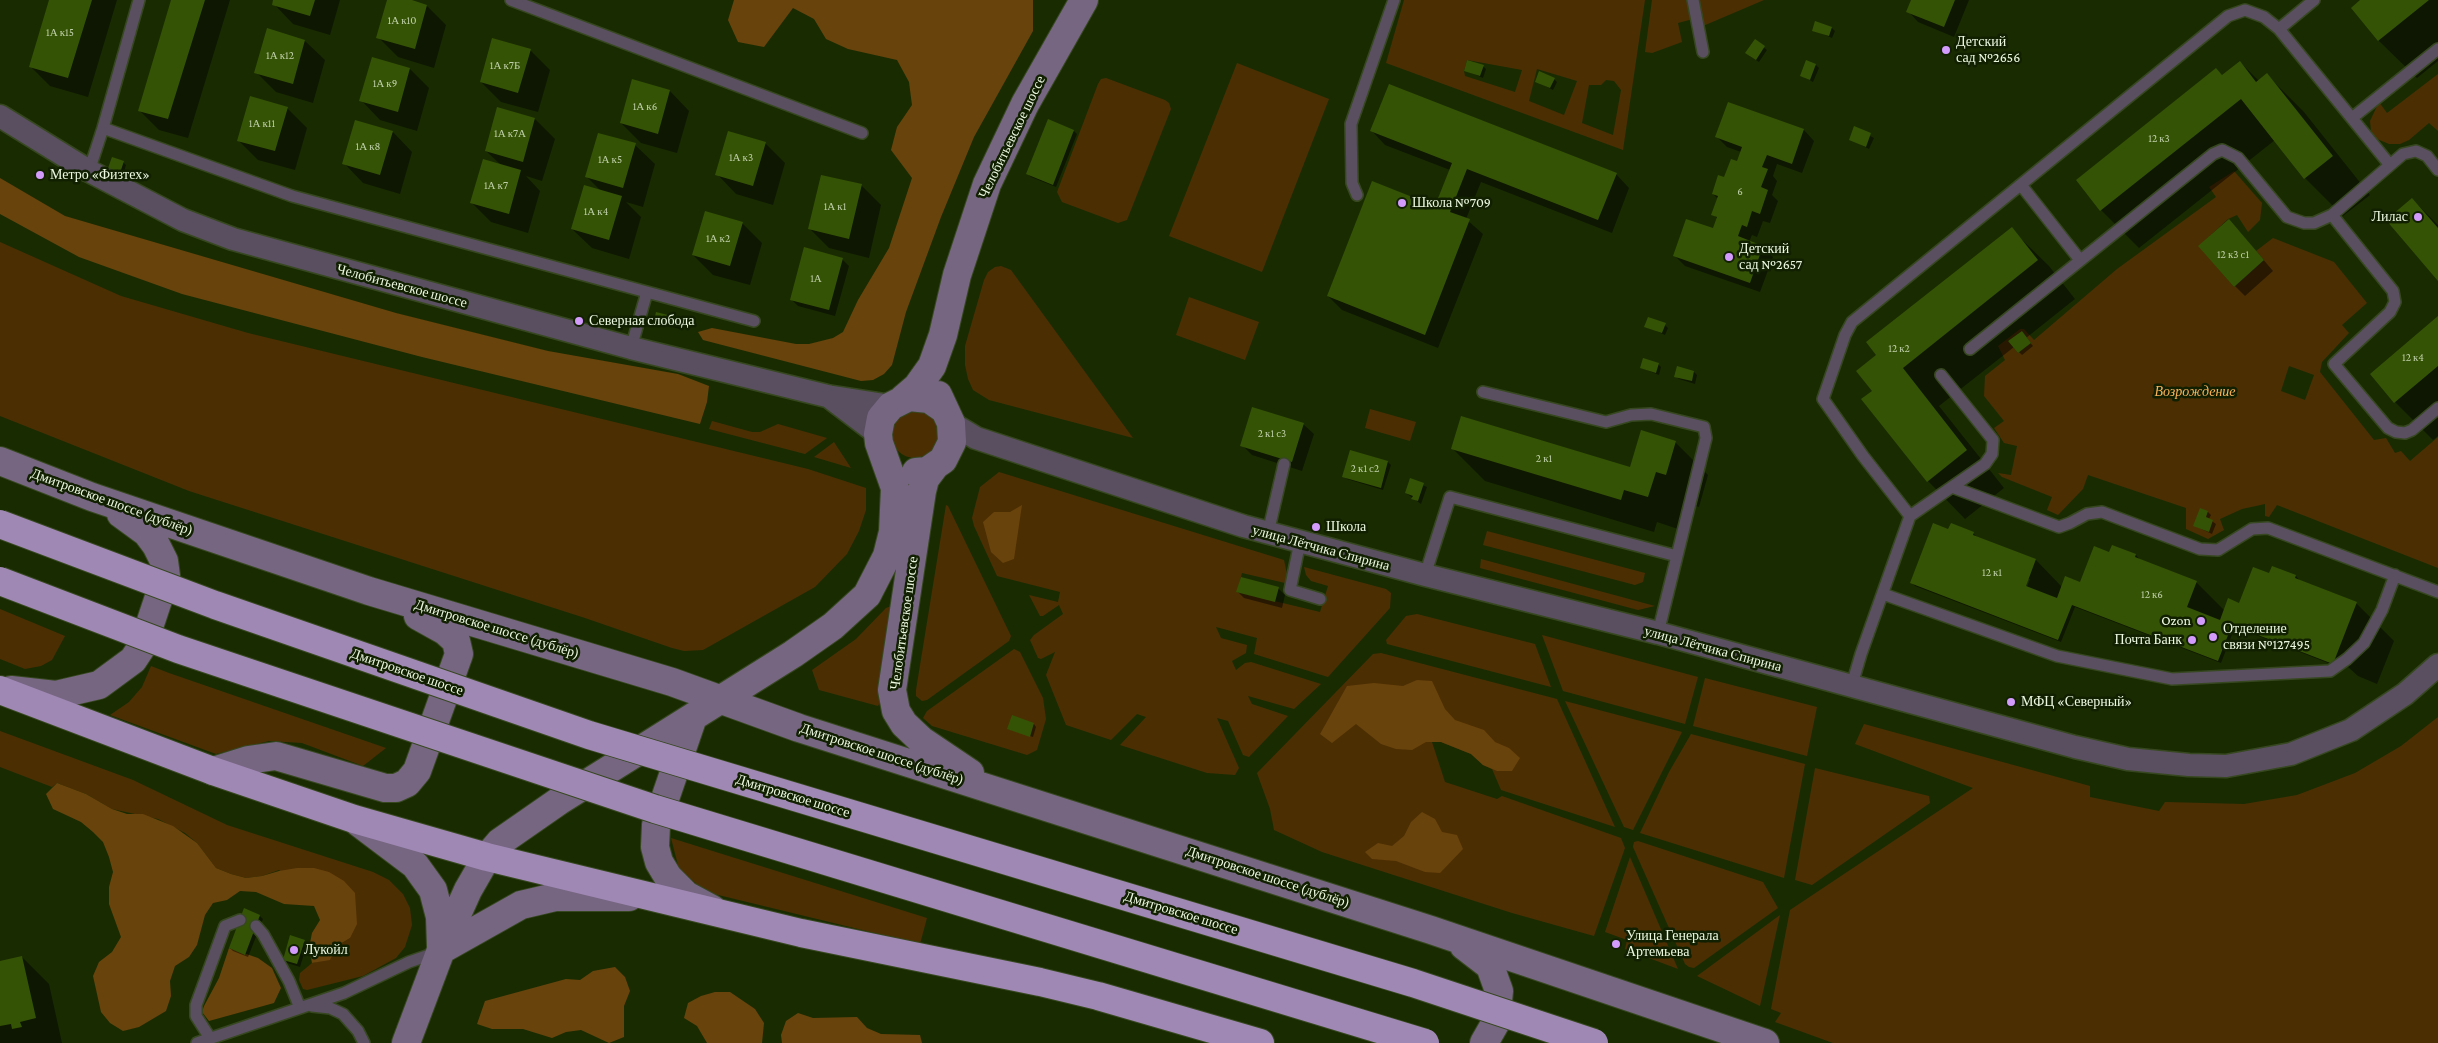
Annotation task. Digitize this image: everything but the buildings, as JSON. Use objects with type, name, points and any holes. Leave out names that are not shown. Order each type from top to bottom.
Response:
[{"type":"highway","name":"Дмитровское шоссе","points":[[0,524],[214,605],[588,735],[1413,983],[1594,1043]]},
{"type":"highway","points":[[0,581],[178,649],[656,809],[1425,1043]]},
{"type":"highway","points":[[0,690],[213,771],[354,819],[487,857],[723,915],[1040,982],[1260,1043]]},
{"type":"main road","name":"Челобитьевское шоссе","points":[[406,1043],[441,950],[468,890],[487,857],[500,842],[524,824],[694,717],[833,626],[867,596],[887,556],[893,532],[895,488],[880,443],[881,418],[916,387],[932,366],[943,335],[957,274],[987,184],[1025,104],[1084,0]]},
{"type":"main road","name":"Челобитьевское шоссе","points":[[932,366],[935,384],[953,432],[941,459],[925,479],[922,491],[892,690],[896,711],[904,724],[921,740],[998,792]]},
{"type":"main road","name":"Челобитьевское шоссе","points":[[897,402],[922,397],[935,402],[948,417]]},
{"type":"main road","name":"Челобитьевское шоссе","points":[[880,443],[891,463],[904,470],[919,472],[941,459]]},
{"type":"main road","name":"Дмитровское шоссе (дублёр)","points":[[0,461],[92,497],[369,591],[672,682],[799,728],[1431,930],[1765,1043]]},
{"type":"main road","points":[[0,690],[56,695],[99,684],[133,660],[143,645],[166,576],[164,561],[147,533],[131,520],[92,497]]},
{"type":"main road","points":[[213,771],[248,760],[276,756],[385,788],[396,788],[407,783],[416,771],[459,654],[456,641],[445,631],[369,591]]},
{"type":"main road","points":[[694,717],[656,825],[655,847],[663,869],[686,895],[723,915]]},
{"type":"main road","points":[[354,819],[415,864],[432,890],[440,917],[441,950],[521,905],[555,897],[645,897]]},
{"type":"main road","points":[[1431,930],[1468,948],[1481,957],[1490,966],[1496,978],[1499,991],[1499,1005],[1496,1022],[1484,1043]]},
{"type":"street","name":"Челобитьевское шоссе","points":[[0,116],[89,171],[183,220],[233,239],[631,348],[827,396],[897,402]]},
{"type":"street","name":"Челобитьевское шоссе","points":[[827,396],[880,443]]},
{"type":"street","name":"улица Лётчика Спирина","points":[[948,417],[976,438],[1268,533],[1425,576],[1658,633],[1851,688],[2075,747],[2128,759],[2189,765],[2226,766],[2291,754],[2351,730],[2392,704],[2438,665]]},
{"type":"street","points":[[941,459],[976,438]]},
{"type":"lane","points":[[89,171],[139,0]]},
{"type":"lane","points":[[511,0],[862,133]]},
{"type":"lane","points":[[1357,195],[1352,183],[1351,124],[1394,0]]},
{"type":"lane","points":[[1693,0],[1703,52]]},
{"type":"lane","points":[[2279,29],[2314,0]]},
{"type":"lane","points":[[1910,516],[1823,399],[1845,335],[1852,322],[2228,16],[2245,10],[2264,17],[2279,29],[2390,166]]},
{"type":"lane","points":[[2352,118],[2438,48]]},
{"type":"lane","points":[[103,128],[292,196],[754,321]]},
{"type":"lane","points":[[1970,349],[2206,160],[2222,150],[2238,158],[2287,217],[2304,223],[2314,223],[2332,215],[2403,154],[2416,151],[2427,156],[2438,170]]},
{"type":"lane","points":[[2021,185],[2080,260]]},
{"type":"lane","points":[[2332,215],[2393,292],[2395,302],[2390,312],[2334,364],[2388,428],[2396,432],[2405,433],[2412,430],[2438,408]]},
{"type":"lane","points":[[631,348],[647,292]]},
{"type":"lane","points":[[1851,688],[1861,654],[1884,594],[1910,516],[1985,464],[1992,454],[1993,440],[1941,374]]},
{"type":"lane","points":[[1483,392],[1606,422],[1631,415],[1651,414],[1704,427],[1706,438],[1658,633]]},
{"type":"lane","points":[[1268,533],[1284,464]]},
{"type":"lane","points":[[1952,487],[2059,527],[2087,514],[2102,512],[2200,549],[2218,550],[2252,529],[2268,528],[2438,592]]},
{"type":"lane","points":[[1425,576],[1450,497],[1677,556]]},
{"type":"lane","points":[[1300,542],[1290,590],[1320,599]]},
{"type":"lane","points":[[1884,594],[2057,656],[2172,679],[2330,671],[2347,659],[2364,643],[2382,610],[2395,575]]},
{"type":"lane","points":[[210,1038],[196,1016],[196,1005],[225,926],[240,920]]},
{"type":"lane","points":[[256,926],[263,934],[305,1007]]},
{"type":"lane","points":[[197,1043],[305,1007],[441,950]]},
{"type":"lane","points":[[305,1007],[330,1008],[344,1014],[358,1031],[364,1043]]},
{"type":"green space","points":[[1404,0],[1645,0],[1623,150],[1386,63]],"holes":[[[1467,60],[1522,70],[1515,92],[1465,76],[1464,71]],[[1537,69],[1577,81],[1564,115],[1529,101]],[[1606,80],[1614,81],[1621,90],[1613,135],[1582,123],[1589,85],[1601,85]]]},
{"type":"green space","points":[[1652,0],[1688,0],[1693,19],[1678,23],[1682,42],[1652,53],[1645,52]]},
{"type":"green space","points":[[1699,0],[1764,0],[1703,26]]},
{"type":"green space","points":[[1237,63],[1329,99],[1262,272],[1169,236]]},
{"type":"green space","points":[[2438,74],[2438,131],[2429,123],[2409,140],[2400,144],[2389,144],[2377,139],[2371,131],[2370,121],[2379,102],[2387,113]]},
{"type":"green space","points":[[1106,78],[1165,100],[1169,103],[1171,109],[1127,220],[1118,223],[1062,202],[1057,192],[1098,84],[1101,79]]},
{"type":"green space","name":"Возрождение","points":[[2234,171],[2262,203],[2260,220],[2248,232],[2237,215],[2228,219],[2199,246],[2234,287],[2264,260],[2256,251],[2273,238],[2334,262],[2367,303],[2342,325],[2349,333],[2322,362],[2320,372],[2374,440],[2386,438],[2395,453],[2401,451],[2410,461],[2438,437],[2438,568],[2277,505],[2269,517],[2265,516],[2265,504],[2242,509],[2220,519],[2224,530],[2208,539],[2186,529],[2186,508],[2088,475],[2083,489],[2058,515],[2047,510],[2052,497],[2002,477],[1998,473],[2011,475],[2017,446],[2004,443],[1994,428],[2004,421],[1984,396],[1985,376],[2005,360],[1998,346],[2020,329],[2024,329],[2034,340],[2117,269],[2216,197],[2209,187]],"holes":[[[2022,331],[2031,343],[2018,353],[2008,341]],[[2289,366],[2314,375],[2305,400],[2281,391]]]},
{"type":"green space","points":[[0,242],[121,296],[248,333],[808,469],[866,488],[866,510],[859,531],[847,554],[815,587],[703,650],[684,651],[672,648],[585,618],[189,491],[0,416]]},
{"type":"green space","points":[[1001,266],[1011,270],[1133,438],[989,400],[973,390],[965,365],[965,346],[984,280],[988,272],[995,267]]},
{"type":"green space","points":[[1189,297],[1259,322],[1245,360],[1176,335]]},
{"type":"green space","points":[[1370,409],[1416,422],[1410,441],[1365,428]]},
{"type":"green space","points":[[910,410],[920,410],[932,417],[939,429],[939,439],[932,451],[920,458],[910,458],[902,454],[895,447],[891,439],[891,429],[895,421],[902,414]]},
{"type":"green space","points":[[712,421],[752,432],[760,432],[778,424],[827,438],[805,454],[709,429]]},
{"type":"green space","points":[[834,442],[851,468],[814,457]]},
{"type":"green space","points":[[999,472],[1284,560],[1287,574],[1285,583],[1242,573],[1237,592],[1320,612],[1328,586],[1311,581],[1306,575],[1304,567],[1386,589],[1391,593],[1390,608],[1328,677],[1254,654],[1257,638],[1216,627],[1221,638],[1247,645],[1246,653],[1232,661],[1236,670],[1245,663],[1251,662],[1321,684],[1294,709],[1248,696],[1252,704],[1288,716],[1249,757],[1243,755],[1228,721],[1217,718],[1239,768],[1235,775],[1207,773],[1120,745],[1146,717],[1137,714],[1111,740],[1066,725],[1046,675],[1055,652],[1041,659],[1038,658],[1030,640],[1063,614],[1059,605],[1043,616],[1040,616],[1029,595],[1058,602],[1060,592],[997,576],[974,526],[972,518],[980,487]]},
{"type":"green space","points":[[946,505],[1011,636],[1009,641],[927,700],[922,701],[916,696],[916,690]]},
{"type":"green space","points":[[1487,531],[1645,573],[1643,582],[1635,585],[1483,545]]},
{"type":"green space","points":[[1481,559],[1655,606],[1638,610],[1480,568]]},
{"type":"green space","points":[[897,604],[883,697],[878,706],[819,690],[812,670],[856,639],[886,608]]},
{"type":"green space","points":[[0,609],[65,636],[52,660],[41,666],[25,669],[0,659]]},
{"type":"green space","points":[[1417,614],[1535,644],[1551,687],[1387,644],[1386,640],[1406,616]]},
{"type":"green space","points":[[1542,635],[1698,677],[1685,724],[1563,691]]},
{"type":"green space","points":[[1014,649],[1020,652],[1043,698],[1046,719],[1037,750],[1027,755],[932,726],[923,718],[927,711]]},
{"type":"green space","points":[[1381,653],[1557,699],[1615,827],[1501,790],[1492,769],[1483,765],[1471,754],[1441,742],[1432,742],[1445,782],[1497,799],[1502,796],[1621,838],[1625,848],[1594,936],[1512,913],[1322,852],[1274,830],[1270,809],[1257,773],[1373,654]]},
{"type":"green space","points":[[151,666],[386,748],[363,766],[302,743],[269,741],[216,754],[110,715],[129,702],[142,687]]},
{"type":"green space","points":[[1705,678],[1817,707],[1807,756],[1693,726]]},
{"type":"green space","points":[[1565,701],[1682,732],[1633,830],[1624,827]]},
{"type":"green space","points":[[2438,717],[2438,1043],[1833,1043],[1775,1022],[1781,1013],[1771,1009],[1790,910],[1973,788],[1855,744],[1864,724],[2090,786],[2090,797],[2159,811],[2165,802],[2244,804],[2297,795],[2355,773],[2401,746]]},
{"type":"green space","points":[[0,731],[133,780],[227,825],[373,872],[389,880],[403,894],[410,908],[412,925],[405,947],[396,958],[363,976],[307,990],[303,989],[299,980],[300,973],[312,963],[330,959],[337,946],[350,938],[279,870],[262,876],[246,878],[231,874],[216,868],[197,843],[185,833],[158,819],[112,809],[86,794],[57,783],[52,787],[0,767]]},
{"type":"green space","points":[[1691,734],[1805,764],[1784,878],[1640,833],[1669,772]]},
{"type":"green space","points":[[1815,768],[1929,796],[1930,803],[1812,885],[1795,880]]},
{"type":"green space","points":[[671,838],[927,918],[920,944],[706,892],[679,869]]},
{"type":"green space","points":[[1638,841],[1763,882],[1778,908],[1694,968],[1689,967],[1685,964],[1633,847],[1634,842]]},
{"type":"green space","points":[[1630,857],[1678,969],[1625,949],[1627,940],[1605,932]]},
{"type":"green space","points":[[1780,915],[1760,1006],[1697,976]]},
{"type":"shaded area","points":[[734,0],[1033,0],[1033,31],[974,137],[941,217],[906,312],[892,365],[884,374],[873,380],[861,381],[703,340],[698,332],[712,328],[796,344],[809,344],[833,338],[843,332],[858,300],[889,248],[912,178],[891,150],[897,127],[912,105],[909,82],[897,60],[848,49],[826,39],[814,19],[793,8],[764,47],[738,42],[728,20]]},
{"type":"shaded area","points":[[0,178],[65,216],[396,313],[548,351],[678,374],[709,386],[707,402],[700,424],[422,357],[182,294],[79,257],[0,214]]},
{"type":"shaded area","points":[[1022,505],[1014,559],[1003,563],[991,552],[983,522],[994,512],[1010,512]]},
{"type":"shaded area","points":[[1417,680],[1432,681],[1445,709],[1455,720],[1484,730],[1495,742],[1509,748],[1520,758],[1512,771],[1497,771],[1483,765],[1471,754],[1441,742],[1426,742],[1412,750],[1396,749],[1381,744],[1356,724],[1332,743],[1320,734],[1347,686],[1374,683],[1403,686]]},
{"type":"shaded area","points":[[57,783],[86,794],[112,809],[127,814],[143,814],[173,826],[197,843],[216,868],[231,874],[246,878],[297,868],[314,868],[329,872],[344,881],[355,893],[357,924],[350,938],[337,946],[330,960],[312,963],[309,948],[312,933],[320,920],[314,906],[284,904],[256,892],[240,891],[227,900],[213,903],[205,915],[197,945],[189,957],[175,966],[170,981],[171,996],[166,1011],[139,1027],[123,1031],[110,1023],[101,1012],[93,976],[99,962],[112,952],[121,937],[109,904],[109,887],[113,872],[103,842],[81,822],[53,809],[46,794]]},
{"type":"shaded area","points":[[1422,812],[1435,819],[1442,832],[1457,835],[1463,849],[1440,873],[1425,872],[1396,861],[1372,859],[1365,852],[1378,843],[1392,846],[1404,836],[1411,822]]},
{"type":"shaded area","points":[[229,948],[258,958],[272,968],[281,988],[274,1003],[209,1021],[202,1012],[219,978]]},
{"type":"shaded area","points":[[615,967],[625,977],[630,991],[624,1006],[624,1037],[609,1043],[581,1030],[566,1032],[552,1038],[523,1029],[492,1029],[477,1024],[485,1001],[566,979],[580,980],[593,971]]},
{"type":"shaded area","points":[[715,992],[730,992],[755,1009],[764,1023],[762,1043],[707,1043],[697,1026],[684,1018],[688,1003],[701,996]]},
{"type":"shaded area","points":[[798,1013],[813,1018],[857,1017],[867,1028],[881,1034],[920,1035],[922,1043],[782,1043],[781,1035],[786,1021]]},
{"type":"place","name":"Детский сад №2656","points":[[1946,50]]},
{"type":"place","name":"Метро «Физтех»","points":[[40,175]]},
{"type":"place","name":"Школа №709","points":[[1402,203]]},
{"type":"place","name":"Лилас","points":[[2418,217]]},
{"type":"place","name":"Детский сад №2657","points":[[1729,257]]},
{"type":"place","name":"Северная слобода","points":[[579,321]]},
{"type":"place","name":"Школа","points":[[1316,527]]},
{"type":"place","name":"Ozon","points":[[2201,621]]},
{"type":"place","name":"Отделение связи №127495","points":[[2213,637]]},
{"type":"place","name":"Почта Банк","points":[[2192,640]]},
{"type":"place","name":"МФЦ «Северный»","points":[[2011,702]]},
{"type":"place","name":"Улица Генерала Артемьева","points":[[1616,944]]},
{"type":"place","name":"Лукойл","points":[[294,950]]}]
